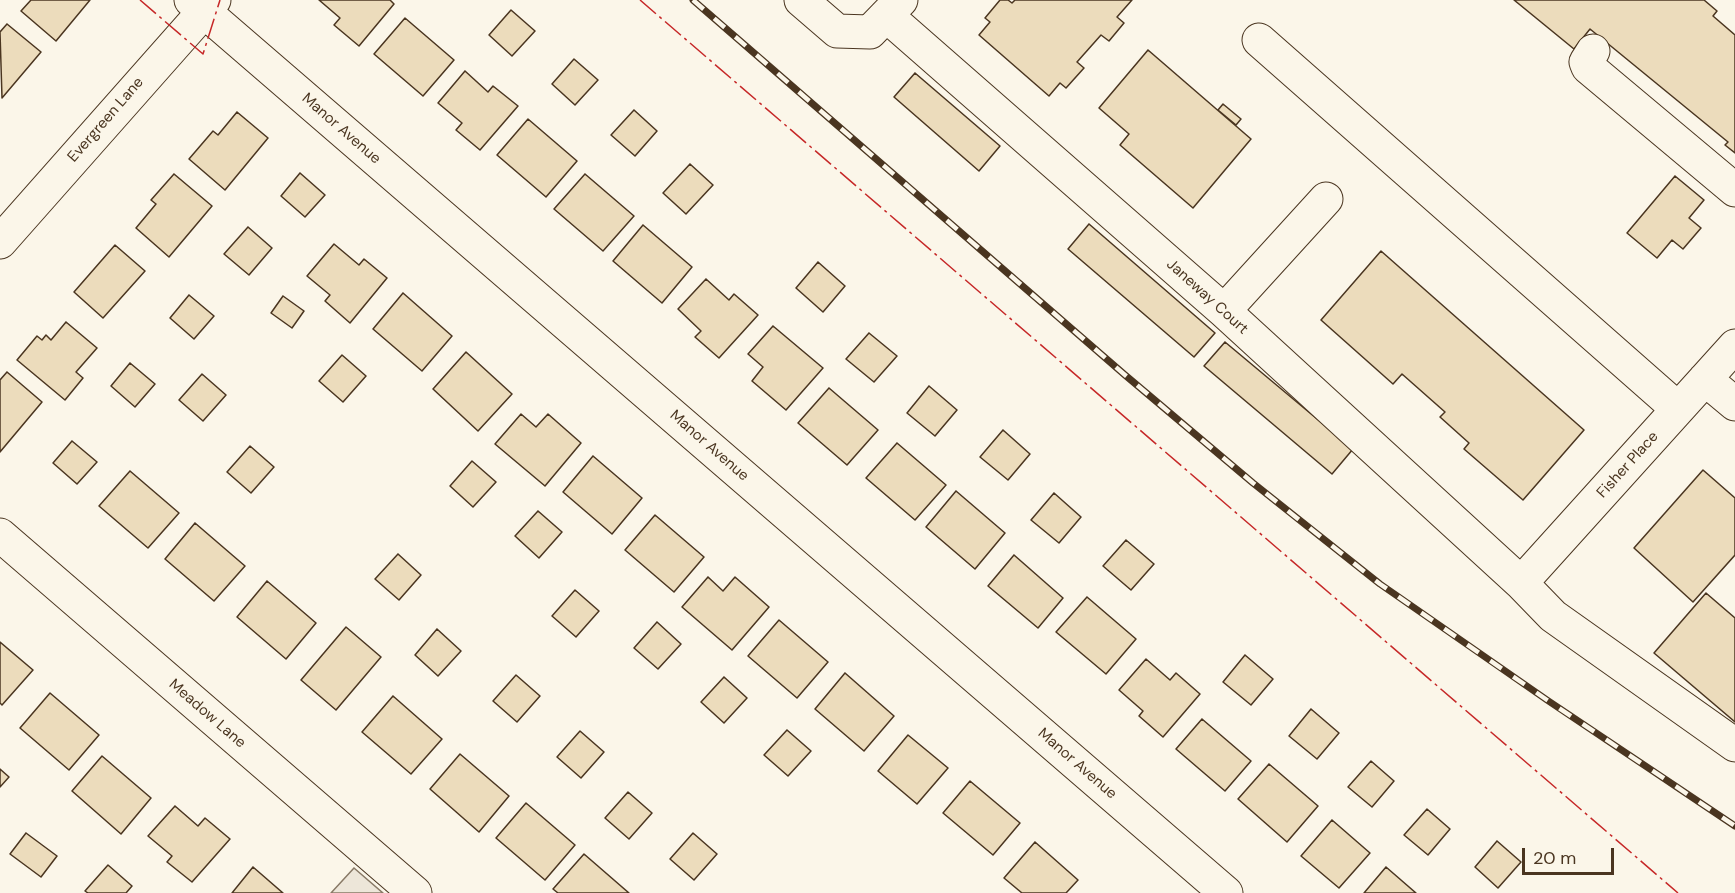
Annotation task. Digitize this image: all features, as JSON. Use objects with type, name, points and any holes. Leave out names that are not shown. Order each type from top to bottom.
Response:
[{"type":"street","points":[[801,0],[837,31],[870,32],[894,8]]},
{"type":"street","name":"Evergreen Lane","points":[[0,242],[203,3]]},
{"type":"street","name":"Manor Avenue","points":[[203,3],[1226,893]]},
{"type":"street","name":"Janeway Court","points":[[894,8],[1521,583],[1552,616],[1735,745]]},
{"type":"street","points":[[1259,40],[1678,409]]},
{"type":"street","points":[[1593,51],[1586,62],[1588,67],[1735,190]]},
{"type":"street","points":[[1224,311],[1326,199]]},
{"type":"street","name":"Fisher Place","points":[[1521,583],[1735,346]]},
{"type":"street","points":[[1705,379],[1735,404]]},
{"type":"street","name":"Meadow Lane","points":[[0,535],[415,893]]},
{"type":"shaded area","points":[[354,868],[383,893],[331,893]]},
{"type":"building","points":[[31,0],[90,0],[56,41],[21,11]]},
{"type":"building","points":[[319,0],[390,0],[394,4],[359,46],[334,25],[340,18]]},
{"type":"building","points":[[1000,0],[1008,0],[1012,3],[1015,0],[1132,0],[1117,17],[1124,23],[1109,41],[1101,35],[1077,62],[1084,68],[1066,88],[1060,83],[1049,96],[979,35],[990,22],[985,18]]},
{"type":"building","points":[[1514,0],[1704,0],[1717,11],[1713,16],[1735,35],[1735,153],[1725,145],[1728,142],[1590,29],[1574,49]]},
{"type":"building","points":[[511,10],[535,31],[512,56],[489,35]]},
{"type":"building","points":[[405,18],[454,60],[423,96],[374,54]]},
{"type":"building","points":[[7,24],[41,52],[2,98],[0,32]]},
{"type":"building","points":[[1148,50],[1251,139],[1193,208],[1120,145],[1129,134],[1099,108]]},
{"type":"building","points":[[574,59],[598,80],[575,105],[552,84]]},
{"type":"building","points":[[465,71],[488,92],[493,86],[518,106],[480,150],[456,130],[462,123],[438,103]]},
{"type":"building","points":[[915,73],[1000,146],[979,171],[894,97]]},
{"type":"building","points":[[1223,104],[1241,119],[1236,125],[1218,110]]},
{"type":"building","points":[[634,110],[657,131],[635,156],[611,135]]},
{"type":"building","points":[[237,112],[268,138],[225,190],[189,159],[213,131],[218,135]]},
{"type":"building","points":[[528,119],[577,161],[546,197],[497,155]]},
{"type":"building","points":[[690,164],[713,185],[686,214],[663,193]]},
{"type":"building","points":[[300,173],[325,195],[305,217],[281,196]]},
{"type":"building","points":[[174,174],[212,206],[169,257],[136,228],[156,204],[151,200]]},
{"type":"building","points":[[585,174],[634,216],[603,251],[554,209]]},
{"type":"building","points":[[1675,176],[1704,200],[1689,218],[1701,228],[1683,249],[1672,240],[1657,258],[1627,233]]},
{"type":"building","points":[[1089,224],[1215,333],[1194,357],[1068,249]]},
{"type":"building","points":[[643,225],[692,267],[662,303],[613,261]]},
{"type":"building","points":[[248,227],[272,248],[249,275],[224,254]]},
{"type":"building","points":[[334,244],[359,265],[364,259],[387,278],[350,323],[325,301],[330,295],[307,276]]},
{"type":"building","points":[[115,245],[145,271],[103,318],[74,292]]},
{"type":"building","points":[[1381,251],[1584,430],[1523,500],[1464,449],[1469,443],[1440,417],[1445,412],[1402,374],[1393,384],[1321,320]]},
{"type":"building","points":[[818,262],[845,286],[823,312],[796,288]]},
{"type":"building","points":[[706,279],[729,300],[734,294],[758,315],[719,358],[695,337],[701,331],[678,309]]},
{"type":"building","points":[[403,293],[452,336],[422,371],[373,329]]},
{"type":"building","points":[[189,295],[214,316],[194,339],[170,318]]},
{"type":"building","points":[[283,296],[304,311],[292,328],[271,313]]},
{"type":"building","points":[[66,322],[97,348],[76,372],[83,378],[65,400],[17,360],[37,336],[42,340],[46,335],[51,340]]},
{"type":"building","points":[[773,326],[823,368],[786,410],[752,381],[763,367],[748,354]]},
{"type":"building","points":[[869,333],[897,356],[874,382],[846,359]]},
{"type":"building","points":[[1225,342],[1353,449],[1332,474],[1204,366]]},
{"type":"building","points":[[466,352],[512,394],[478,431],[433,389]]},
{"type":"building","points":[[342,355],[366,376],[343,402],[319,381]]},
{"type":"building","points":[[130,363],[155,384],[135,407],[111,386]]},
{"type":"building","points":[[7,372],[42,402],[0,452],[0,380]]},
{"type":"building","points":[[202,374],[226,395],[203,421],[179,400]]},
{"type":"building","points":[[929,386],[957,410],[935,436],[907,413]]},
{"type":"building","points":[[829,388],[878,430],[847,465],[798,423]]},
{"type":"building","points":[[521,414],[536,427],[548,414],[581,443],[545,486],[495,444]]},
{"type":"building","points":[[1003,430],[1030,454],[1008,480],[980,457]]},
{"type":"building","points":[[72,441],[97,462],[77,484],[53,463]]},
{"type":"building","points":[[897,443],[946,485],[915,520],[866,478]]},
{"type":"building","points":[[250,446],[274,467],[251,493],[227,472]]},
{"type":"building","points":[[593,456],[642,498],[612,534],[563,492]]},
{"type":"building","points":[[472,461],[496,482],[473,507],[450,486]]},
{"type":"building","points":[[1703,470],[1735,498],[1735,555],[1693,602],[1634,548]]},
{"type":"building","points":[[130,471],[179,513],[148,548],[99,506]]},
{"type":"building","points":[[956,491],[1005,533],[975,569],[926,527]]},
{"type":"building","points":[[1054,493],[1081,517],[1059,543],[1031,520]]},
{"type":"building","points":[[538,511],[562,532],[539,558],[515,536]]},
{"type":"building","points":[[655,515],[704,557],[674,592],[625,550]]},
{"type":"building","points":[[195,523],[245,566],[214,601],[165,559]]},
{"type":"building","points":[[1126,540],[1154,564],[1131,590],[1103,566]]},
{"type":"building","points":[[398,554],[421,575],[399,600],[375,579]]},
{"type":"building","points":[[1014,555],[1063,598],[1038,628],[988,586]]},
{"type":"building","points":[[708,577],[723,591],[735,577],[769,607],[732,650],[682,607]]},
{"type":"building","points":[[267,581],[316,623],[286,659],[237,617]]},
{"type":"building","points":[[575,590],[599,611],[576,637],[552,616]]},
{"type":"building","points":[[1706,593],[1735,618],[1735,722],[1654,653]]},
{"type":"building","points":[[1087,597],[1136,639],[1106,674],[1056,632]]},
{"type":"building","points":[[779,620],[828,662],[797,698],[748,656]]},
{"type":"building","points":[[657,622],[681,644],[658,669],[634,648]]},
{"type":"building","points":[[346,627],[381,657],[336,710],[301,680]]},
{"type":"building","points":[[437,629],[461,651],[438,676],[415,655]]},
{"type":"building","points":[[0,642],[33,670],[2,705],[0,703]]},
{"type":"building","points":[[1245,655],[1273,679],[1251,705],[1223,682]]},
{"type":"building","points":[[1146,659],[1170,680],[1176,673],[1200,694],[1163,737],[1139,716],[1143,711],[1119,690]]},
{"type":"building","points":[[845,673],[894,716],[864,751],[815,709]]},
{"type":"building","points":[[516,675],[540,696],[517,722],[493,701]]},
{"type":"building","points":[[724,677],[747,698],[724,723],[701,702]]},
{"type":"building","points":[[50,693],[99,735],[69,770],[20,728]]},
{"type":"building","points":[[393,696],[442,739],[411,774],[362,732]]},
{"type":"building","points":[[1311,709],[1339,733],[1317,759],[1289,736]]},
{"type":"building","points":[[1202,719],[1251,761],[1225,791],[1176,749]]},
{"type":"building","points":[[787,730],[811,751],[788,776],[764,755]]},
{"type":"building","points":[[580,731],[604,752],[581,778],[557,757]]},
{"type":"building","points":[[908,735],[948,768],[917,804],[878,771]]},
{"type":"building","points":[[460,754],[509,796],[479,832],[430,789]]},
{"type":"building","points":[[102,756],[151,798],[121,834],[72,791]]},
{"type":"building","points":[[1371,761],[1394,781],[1372,807],[1348,787]]},
{"type":"building","points":[[1269,764],[1318,806],[1287,842],[1238,799]]},
{"type":"building","points":[[0,769],[9,777],[0,787]]},
{"type":"building","points":[[970,781],[1020,823],[993,855],[943,813]]},
{"type":"building","points":[[628,792],[652,813],[629,839],[605,818]]},
{"type":"building","points":[[526,803],[575,845],[545,880],[496,838]]},
{"type":"building","points":[[175,806],[198,826],[205,818],[230,839],[192,882],[167,862],[172,856],[148,836]]},
{"type":"building","points":[[1427,809],[1450,829],[1428,855],[1404,835]]},
{"type":"building","points":[[1332,820],[1370,853],[1339,888],[1301,856]]},
{"type":"building","points":[[26,833],[57,856],[41,877],[10,854]]},
{"type":"building","points":[[693,833],[717,854],[694,880],[670,859]]},
{"type":"building","points":[[1497,841],[1521,862],[1498,888],[1475,867]]},
{"type":"building","points":[[1035,842],[1078,880],[1066,893],[1022,893],[1004,878]]},
{"type":"building","points":[[584,854],[629,893],[558,893],[553,889]]},
{"type":"building","points":[[108,865],[132,886],[126,893],[88,893],[85,891]]},
{"type":"building","points":[[253,867],[283,893],[232,893]]},
{"type":"building","points":[[1386,867],[1416,893],[1364,893]]},
{"type":"railway","points":[[693,0],[1125,375],[1253,483],[1380,584],[1735,826]]},
{"type":"power","points":[[140,0],[203,54],[220,0]]},
{"type":"power","points":[[640,0],[1678,893]]}]
